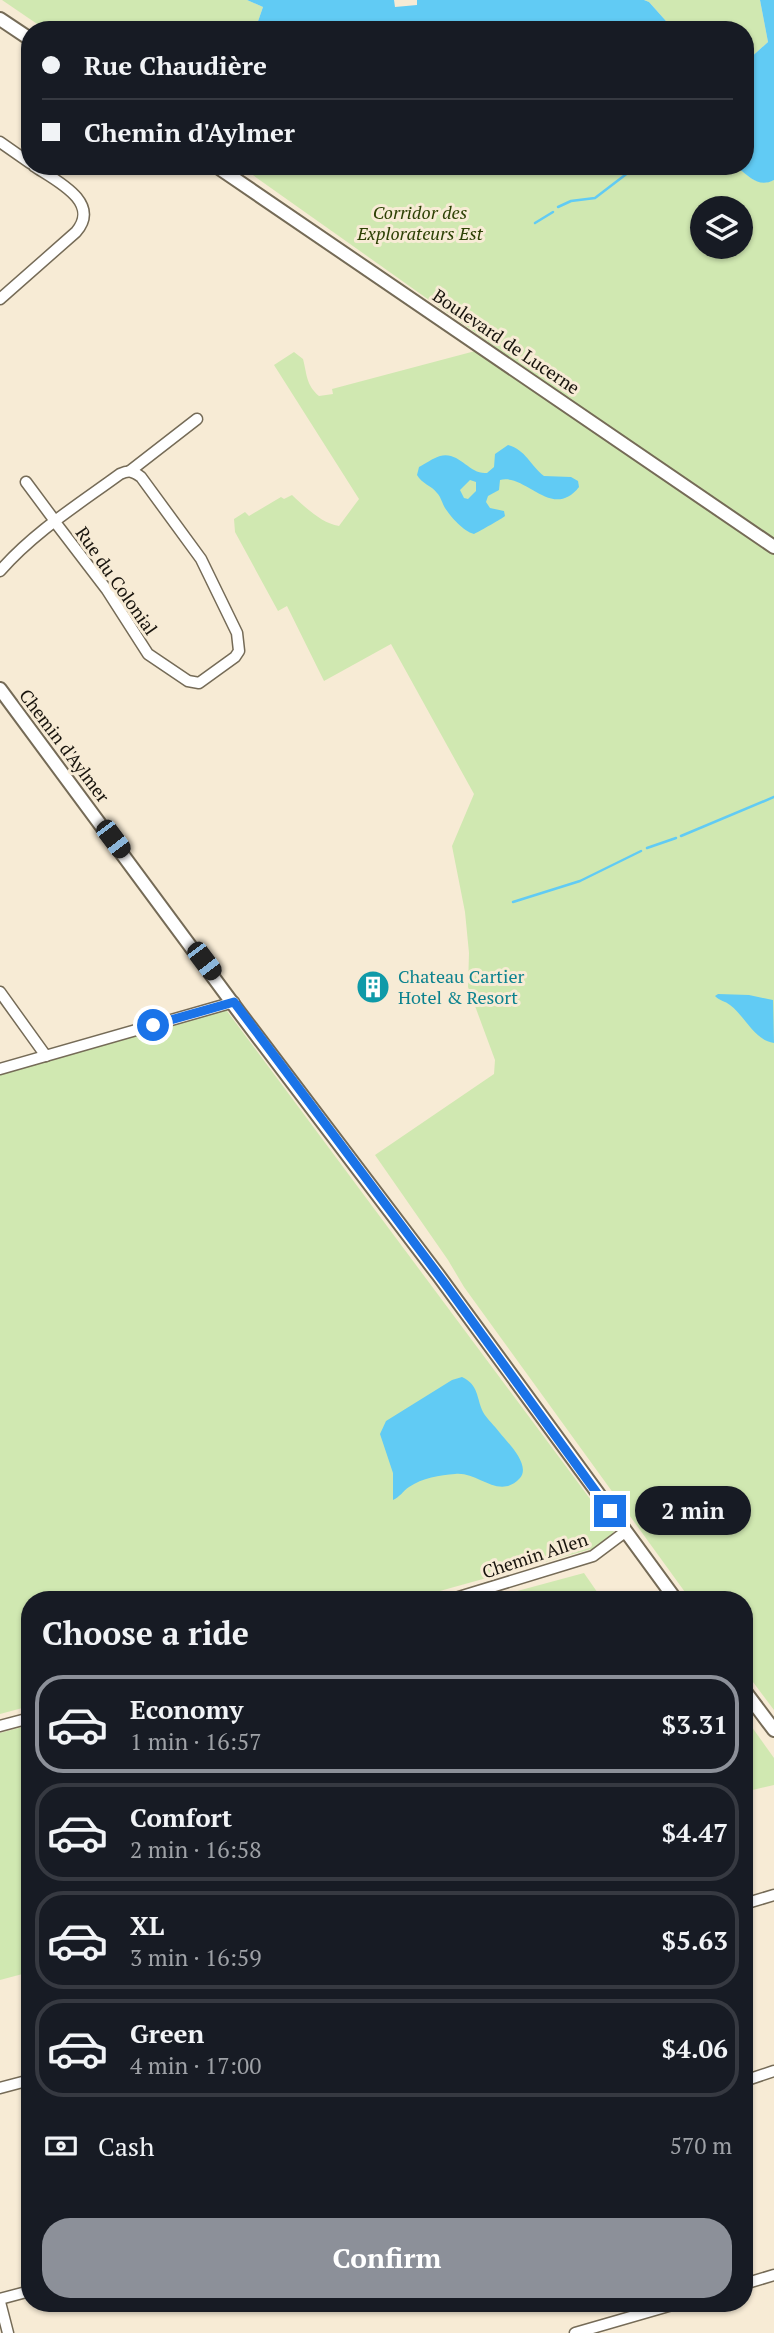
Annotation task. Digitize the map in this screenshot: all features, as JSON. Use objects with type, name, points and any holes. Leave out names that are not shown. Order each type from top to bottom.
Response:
[{"type":"main road","points":[[0,19],[21,33]]},
{"type":"main road","name":"Boulevard de Lucerne","points":[[229,175],[774,547]]},
{"type":"main road","name":"Chemin d'Aylmer","points":[[0,689],[443,1281],[669,1591]]},
{"type":"main road","points":[[753,1702],[774,1730]]},
{"type":"street","points":[[0,142],[21,157]]},
{"type":"street","points":[[0,299],[76,232],[82,223],[83,207],[77,196],[47,175]]},
{"type":"street","points":[[0,571],[14,555],[55,522],[120,474],[130,471],[197,419]]},
{"type":"street","name":"Rue du Colonial","points":[[26,482],[107,590],[152,658],[193,683],[204,681],[235,657],[239,651],[239,640],[196,550],[141,477],[130,471]]},
{"type":"street","points":[[0,992],[46,1056]]},
{"type":"street","points":[[0,1069],[234,1002]]},
{"type":"street","name":"Chemin Allen","points":[[478,1591],[593,1556],[625,1532]]},
{"type":"street","points":[[0,1726],[21,1720]]},
{"type":"street","points":[[753,1901],[774,1895]]},
{"type":"street","points":[[753,2078],[774,2071]]},
{"type":"street","points":[[0,2088],[21,2082]]},
{"type":"street","points":[[753,2281],[774,2275]]},
{"type":"street","points":[[8,2333],[0,2301],[21,2294]]},
{"type":"street","points":[[575,2333],[647,2312]]},
{"type":"green space","points":[[2,0],[247,0],[263,7],[258,21],[33,21]]},
{"type":"green space","points":[[644,0],[760,0],[768,42],[754,55],[754,21],[666,21]]},
{"type":"green space","name":"Corridor des Explorateurs Est","points":[[253,175],[747,175],[759,182],[774,180],[774,1710],[753,1682],[753,1591],[684,1591],[464,1287],[375,1155],[494,1074],[495,1060],[468,987],[469,953],[465,912],[452,846],[474,794],[391,644],[324,681],[287,606],[278,611],[235,532],[234,519],[245,512],[249,516],[281,497],[284,499],[292,495],[320,518],[339,526],[359,499],[274,365],[294,352],[303,359],[309,383],[315,392],[319,396],[333,394],[332,389],[494,346]]},
{"type":"green space","points":[[221,1003],[614,1531],[606,1545],[440,1591],[21,1591],[21,1708],[0,1714],[0,1066]]},
{"type":"green space","points":[[584,1573],[596,1591],[518,1591]]},
{"type":"green space","points":[[21,1727],[21,1974],[0,1980],[0,1733]]},
{"type":"green space","points":[[753,1729],[774,1758],[774,1785],[753,1790]]},
{"type":"water","points":[[247,0],[394,0],[395,7],[417,5],[417,0],[644,0],[666,21],[258,21],[263,7]]},
{"type":"water","points":[[760,0],[774,0],[774,180],[764,183],[747,175],[754,175],[754,55],[768,42]]},
{"type":"water","points":[[508,445],[514,447],[544,476],[571,477],[578,481],[579,487],[569,496],[559,499],[539,494],[520,483],[500,480],[499,490],[488,496],[486,502],[490,508],[504,511],[505,516],[474,534],[462,527],[445,508],[435,490],[419,478],[419,467],[437,457],[447,455],[481,473],[487,473],[494,467],[495,454]],"holes":[[[470,480],[476,482],[476,491],[468,499],[464,498],[460,490]]]},
{"type":"water","points":[[749,995],[773,1000],[774,1043],[755,1033],[735,1010],[715,996]]},
{"type":"water","points":[[462,1377],[474,1388],[485,1415],[517,1454],[523,1473],[512,1484],[504,1487],[464,1474],[437,1476],[414,1484],[393,1500],[393,1473],[380,1434],[386,1421],[452,1380]]},
{"type":"waterway","points":[[558,207],[571,201],[595,198],[625,175]]},
{"type":"waterway","points":[[535,223],[553,212]]},
{"type":"waterway","points":[[681,836],[774,797]]},
{"type":"waterway","points":[[647,848],[676,838]]},
{"type":"waterway","points":[[513,902],[580,881],[641,851]]},
{"type":"place","name":"Chateau Cartier Hotel & Resort","points":[[373,987]]},
{"type":"route","points":[[153,1025],[234,1002],[443,1281],[610,1511]]}]
